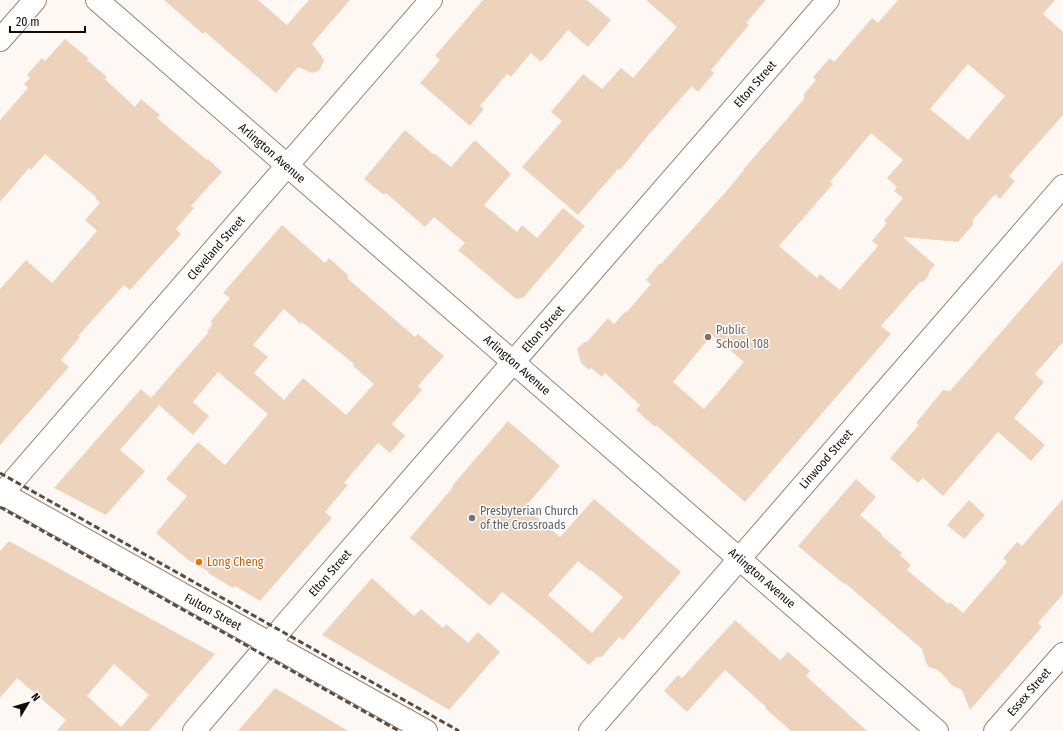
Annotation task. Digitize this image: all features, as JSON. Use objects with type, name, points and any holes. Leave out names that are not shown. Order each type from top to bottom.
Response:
[{"type":"street","points":[[0,40],[35,0]]},
{"type":"street","name":"Arlington Avenue","points":[[97,0],[937,731]]},
{"type":"street","name":"Cleveland Street","points":[[1,494],[431,0]]},
{"type":"street","name":"Elton Street","points":[[194,731],[828,0]]},
{"type":"street","name":"Linwood Street","points":[[590,731],[1063,186]]},
{"type":"street","name":"Fulton Street","points":[[1,494],[426,731]]},
{"type":"street","name":"Essex Street","points":[[995,731],[1063,654]]},
{"type":"building","points":[[164,0],[258,0],[287,25],[309,0],[350,0],[312,44],[324,61],[320,69],[312,73],[298,67],[276,93],[205,32],[203,34]]},
{"type":"building","points":[[483,0],[587,0],[611,20],[588,47],[568,30],[541,62],[531,53],[511,77],[507,74],[480,106],[484,109],[470,126],[420,83],[440,60],[435,56]]},
{"type":"building","points":[[646,0],[766,0],[746,23],[749,25],[711,70],[714,73],[698,92],[692,86],[620,170],[618,169],[578,215],[522,167],[562,121],[551,112],[583,74],[602,89],[621,68],[633,78],[677,27]]},
{"type":"building","points":[[898,0],[1055,0],[1043,14],[1063,32],[1063,115],[1009,176],[1015,181],[1000,199],[995,194],[973,220],[973,225],[958,242],[903,237],[935,265],[923,282],[920,282],[881,326],[891,334],[745,502],[656,425],[655,427],[636,410],[640,405],[605,373],[602,377],[591,368],[589,370],[581,363],[577,349],[584,342],[587,342],[608,318],[614,324],[625,312],[626,313],[651,284],[646,280],[660,263],[661,264],[724,194],[804,99],[804,94],[816,80],[813,77],[830,58],[834,62],[872,18],[878,23]],"holes":[[[968,64],[1005,96],[968,140],[930,109]],[[871,133],[903,160],[887,178],[897,187],[894,191],[903,198],[884,221],[887,223],[872,241],[878,246],[840,290],[820,274],[817,278],[779,246],[833,184],[830,182]],[[712,335],[744,362],[704,409],[673,382]]]},
{"type":"building","points":[[65,39],[88,58],[87,60],[107,77],[105,79],[135,107],[141,99],[160,115],[157,118],[222,172],[191,206],[194,208],[176,229],[181,234],[130,290],[124,285],[78,336],[80,337],[61,360],[69,367],[0,445],[0,289],[26,260],[52,283],[97,231],[85,220],[100,203],[95,198],[96,197],[45,154],[31,170],[29,168],[0,202],[0,120],[28,88],[24,84],[30,78],[27,75],[42,58],[45,61]]},
{"type":"building","points":[[405,130],[451,167],[475,140],[511,174],[484,205],[517,232],[522,225],[537,238],[563,208],[585,226],[523,298],[516,299],[458,250],[465,243],[434,217],[425,227],[386,193],[384,195],[364,179]]},
{"type":"building","points":[[282,225],[325,263],[329,258],[349,276],[347,278],[415,337],[418,334],[444,356],[418,386],[422,390],[392,424],[405,436],[390,453],[378,443],[344,483],[348,485],[325,512],[332,518],[260,601],[235,586],[233,588],[208,573],[209,572],[187,559],[156,533],[187,496],[166,479],[198,442],[225,465],[268,414],[218,372],[193,402],[209,416],[193,435],[151,398],[208,333],[207,332],[212,325],[211,321],[230,298],[223,293]],"holes":[[[284,309],[301,324],[302,322],[354,364],[353,366],[374,384],[346,415],[303,378],[284,400],[254,373],[268,357],[253,345]]]},
{"type":"building","points":[[1063,261],[1063,342],[1035,374],[1044,382],[1014,418],[1045,445],[1031,461],[998,432],[943,496],[923,478],[918,483],[890,458],[919,425],[916,423],[943,390],[950,391]]},
{"type":"building","points":[[141,389],[159,405],[120,450],[145,471],[106,515],[54,488]]},
{"type":"building","points":[[508,421],[560,466],[525,507],[560,537],[594,499],[681,572],[623,640],[619,637],[602,657],[597,657],[589,665],[502,592],[490,606],[410,538],[453,487],[452,486]],"holes":[[[578,561],[590,571],[591,570],[623,597],[592,633],[548,595]]]},
{"type":"building","points":[[856,479],[876,497],[860,515],[902,553],[900,555],[911,565],[907,570],[948,604],[950,602],[963,613],[1007,562],[1003,558],[1017,542],[1022,546],[1063,499],[1063,594],[1038,623],[1042,627],[970,710],[962,690],[951,685],[936,669],[929,667],[926,663],[922,649],[845,583],[844,584],[798,546]]},
{"type":"building","points":[[969,500],[985,515],[964,539],[947,525]]},
{"type":"building","points":[[9,541],[215,654],[149,731],[57,731],[66,720],[17,678],[0,698],[0,551]],"holes":[[[114,664],[149,695],[121,727],[87,696]]]},
{"type":"building","points":[[372,578],[414,616],[421,609],[443,628],[446,624],[468,643],[478,632],[500,652],[449,710],[322,635]]},
{"type":"building","points":[[735,620],[780,660],[788,652],[810,671],[806,676],[867,731],[791,731],[725,670],[687,712],[664,691],[678,675],[682,678]]},
{"type":"building","points":[[275,688],[301,703],[348,731],[238,731]]},
{"type":"railway","points":[[0,473],[459,731]]},
{"type":"railway","points":[[0,507],[399,731]]},
{"type":"place","name":"Public School 108","points":[[708,337]]},
{"type":"place","name":"Presbyterian Church of the Crossroads","points":[[472,518]]},
{"type":"place","name":"Long Cheng","points":[[199,562]]}]
